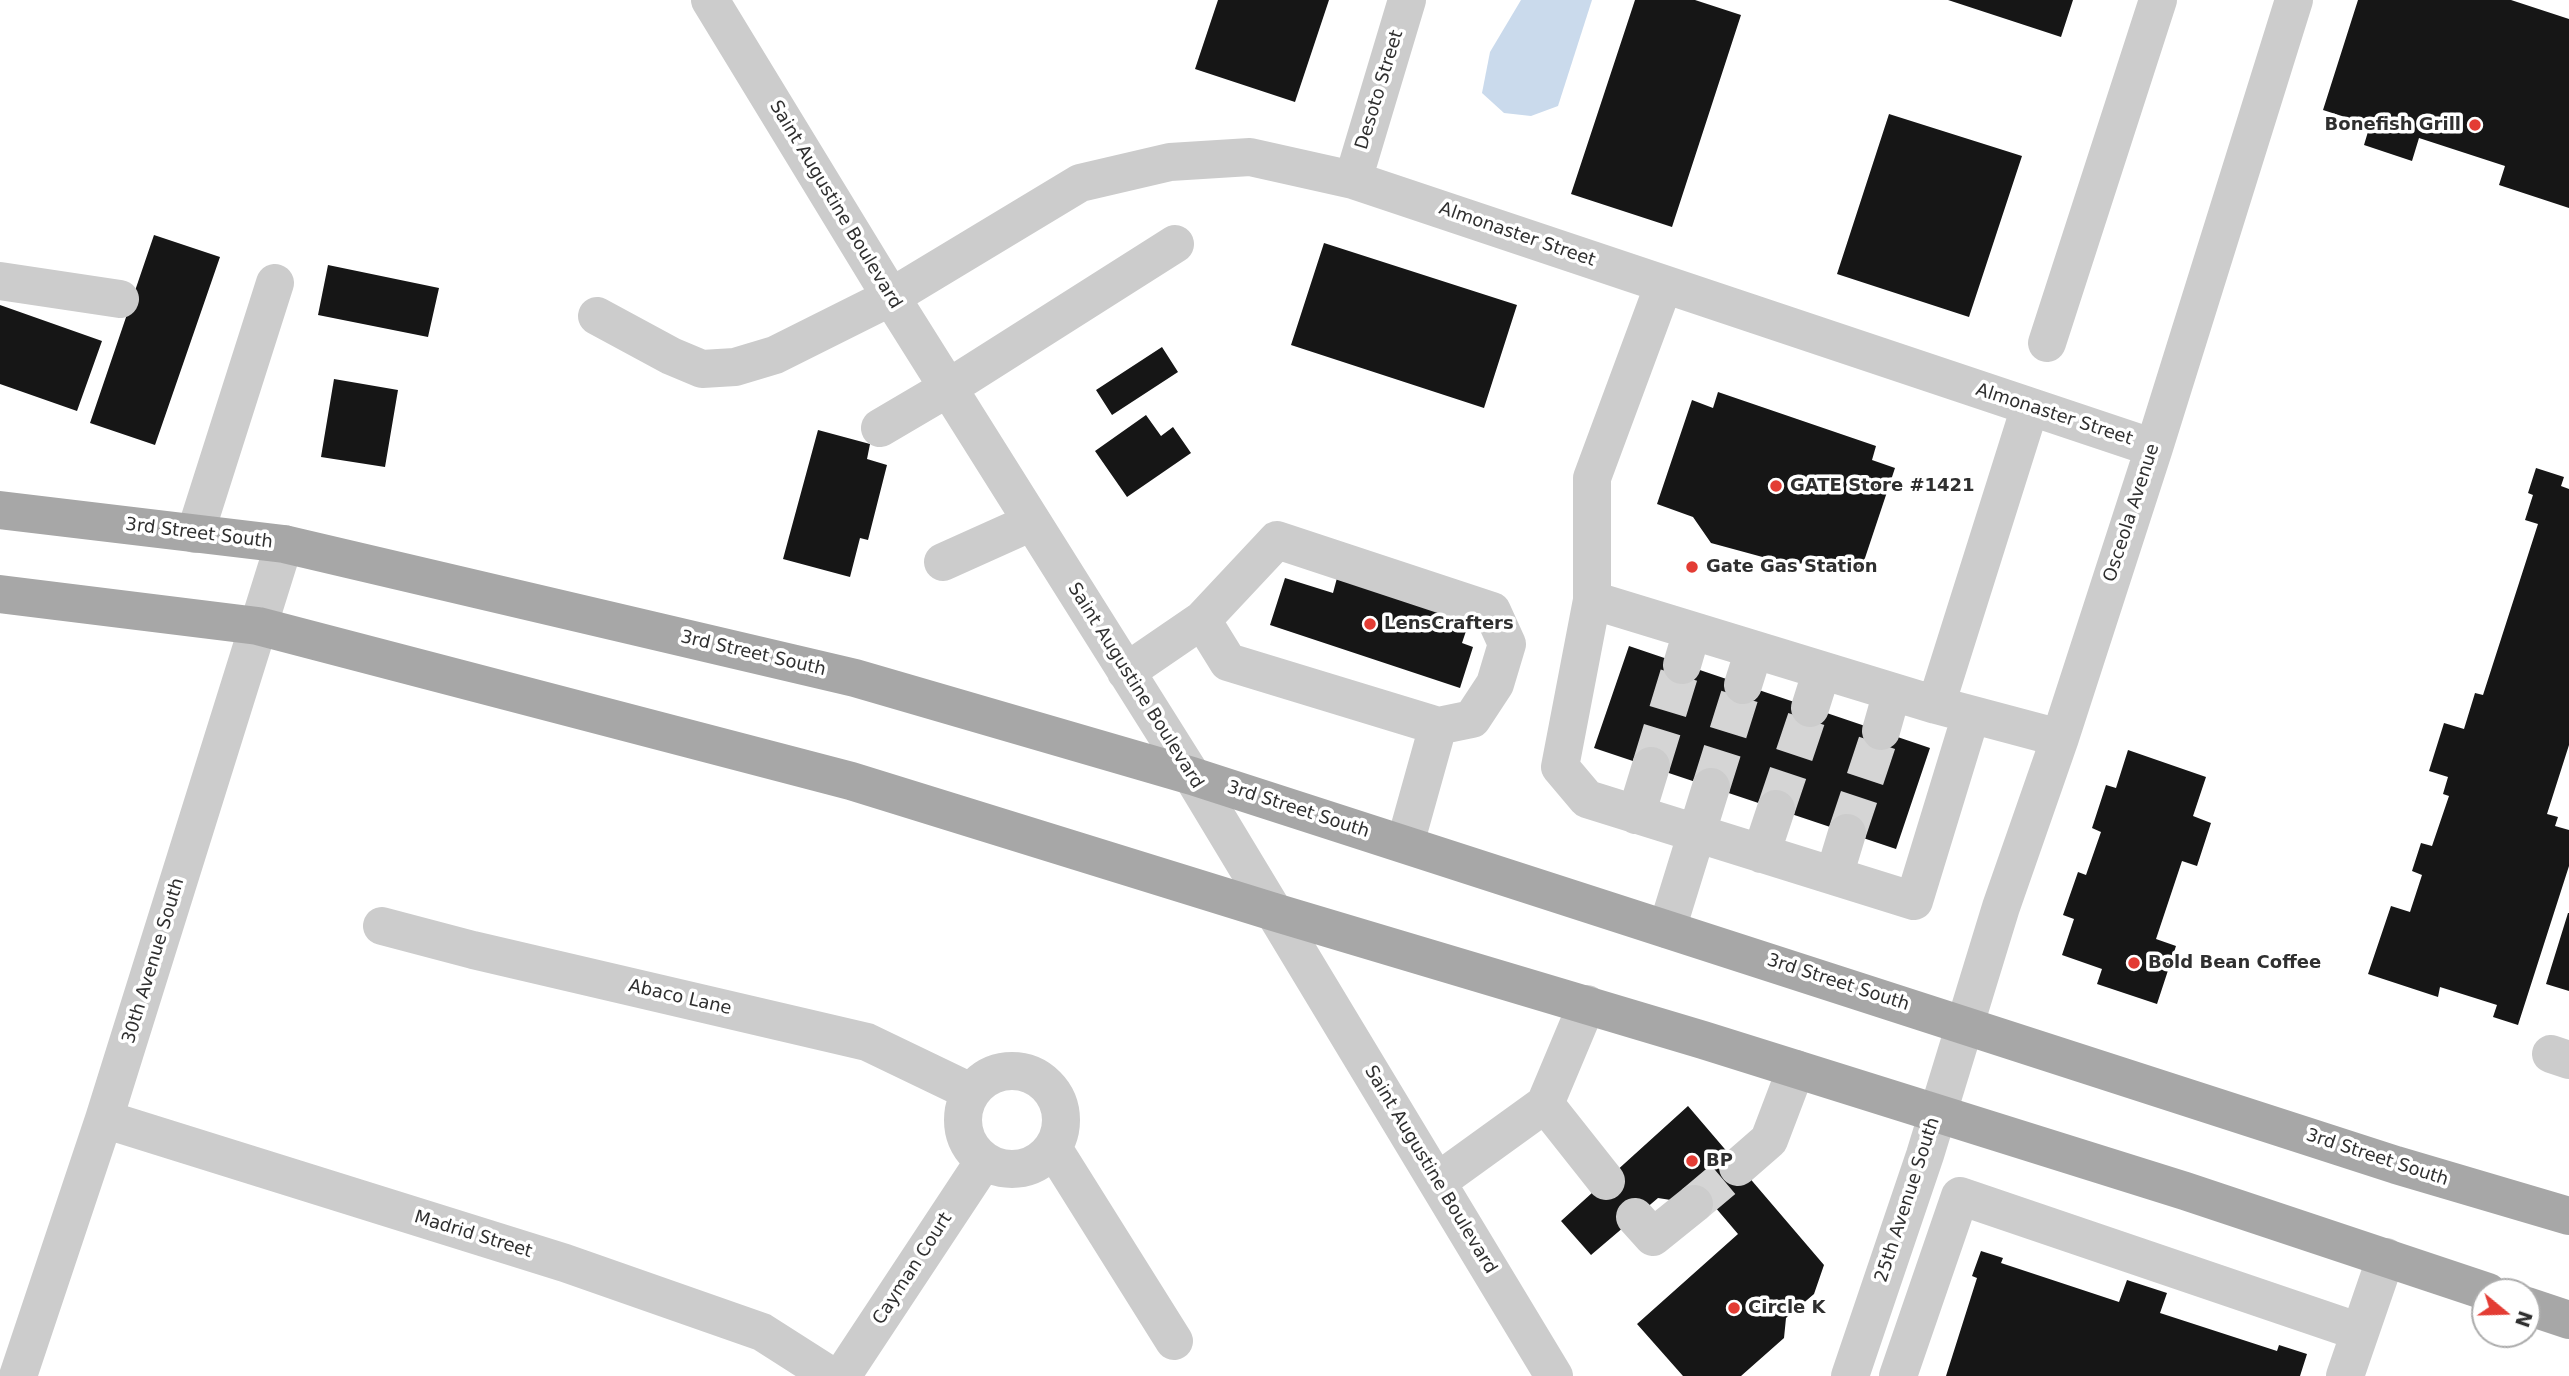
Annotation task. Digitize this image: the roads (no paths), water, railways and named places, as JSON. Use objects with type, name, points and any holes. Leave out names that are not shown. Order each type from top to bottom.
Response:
[{"type":"main road","name":"3rd Street South","points":[[0,510],[284,544],[855,678],[1192,776],[2384,1161],[2569,1216]]},
{"type":"main road","points":[[0,594],[258,626],[851,780],[1273,912],[1587,1004],[1796,1069],[2185,1191],[2471,1286]]},
{"type":"main road","points":[[2541,1311],[2569,1320]]},
{"type":"street","name":"Saint Augustine Boulevard","points":[[709,0],[891,297],[1192,776],[1554,1376]]},
{"type":"street","name":"Desoto Street","points":[[1353,180],[1407,0]]},
{"type":"street","points":[[2047,342],[2158,0]]},
{"type":"street","name":"Osceola Avenue","points":[[1966,1024],[2001,907],[2060,738],[2154,448],[2294,0]]},
{"type":"street","name":"Almonaster Street","points":[[597,316],[671,356],[702,369],[735,367],[775,355],[891,297],[1080,183],[1170,162],[1250,157],[1353,180],[2154,448]]},
{"type":"street","points":[[880,428],[1175,244]]},
{"type":"street","points":[[0,282],[120,299]]},
{"type":"street","points":[[195,534],[275,283]]},
{"type":"street","points":[[1664,284],[1592,478],[1592,600],[1560,767],[1587,799],[1914,901],[1954,710],[2030,407]]},
{"type":"street","points":[[943,562],[1032,522]]},
{"type":"street","points":[[1126,672],[1202,620],[1277,540],[1492,611],[1507,644],[1495,684],[1472,719],[1438,726],[1228,662],[1202,620]]},
{"type":"street","name":"30th Avenue South","points":[[18,1376],[104,1119],[284,544]]},
{"type":"street","points":[[1592,600],[1687,648],[1754,650],[1954,710],[2060,738]]},
{"type":"street","points":[[1743,685],[1754,650]]},
{"type":"street","points":[[1810,708],[1822,670]]},
{"type":"street","points":[[1881,731],[1892,692]]},
{"type":"street","points":[[1405,844],[1438,726]]},
{"type":"street","points":[[1636,815],[1651,766]]},
{"type":"street","points":[[1667,929],[1711,787]]},
{"type":"street","points":[[1761,854],[1776,809]]},
{"type":"street","points":[[1834,876],[1847,833]]},
{"type":"street","name":"Abaco Lane","points":[[382,926],[473,950],[867,1042],[971,1092]]},
{"type":"street","points":[[1437,1182],[1545,1104],[1587,1004]]},
{"type":"street","name":"25th Avenue South","points":[[1850,1376],[1966,1024]]},
{"type":"street","points":[[1738,1167],[1769,1140],[1796,1069]]},
{"type":"street","points":[[1002,1070],[1022,1071],[1040,1078],[1054,1093],[1060,1111],[1061,1130],[1053,1148],[1039,1162],[1020,1170],[1001,1169],[984,1161],[970,1147],[962,1129],[963,1110],[971,1092],[984,1078],[1002,1070]]},
{"type":"street","points":[[1545,1104],[1606,1181]]},
{"type":"street","name":"Madrid Street","points":[[104,1119],[565,1263],[762,1332],[831,1376]]},
{"type":"street","points":[[1053,1148],[1174,1341]]},
{"type":"street","name":"Cayman Court","points":[[842,1376],[984,1161]]},
{"type":"street","points":[[1898,1376],[1960,1196],[2360,1332]]},
{"type":"street","points":[[1635,1217],[1653,1237],[1694,1204]]},
{"type":"street","points":[[1891,1255],[1935,1270]]},
{"type":"street","points":[[2345,1376],[2386,1257]]},
{"type":"water","points":[[1521,0],[1592,0],[1558,106],[1531,116],[1504,113],[1482,93],[1490,52]]},
{"type":"tunnel","points":[[1651,766],[1682,665]]},
{"type":"tunnel","points":[[1711,787],[1743,685]]},
{"type":"tunnel","points":[[1776,809],[1810,708]]},
{"type":"tunnel","points":[[1847,833],[1881,731]]},
{"type":"tunnel","points":[[1694,1204],[1738,1167]]},
{"type":"place","name":"Bonefish Grill","points":[[2475,125]]},
{"type":"place","name":"GATE Store #1421","points":[[1776,486]]},
{"type":"place","name":"Gate Gas Station","points":[[1692,567]]},
{"type":"place","name":"LensCrafters","points":[[1370,624]]},
{"type":"place","name":"Bold Bean Coffee","points":[[2134,963]]},
{"type":"place","name":"BP","points":[[1692,1161]]},
{"type":"place","name":"Circle K","points":[[1734,1308]]}]
